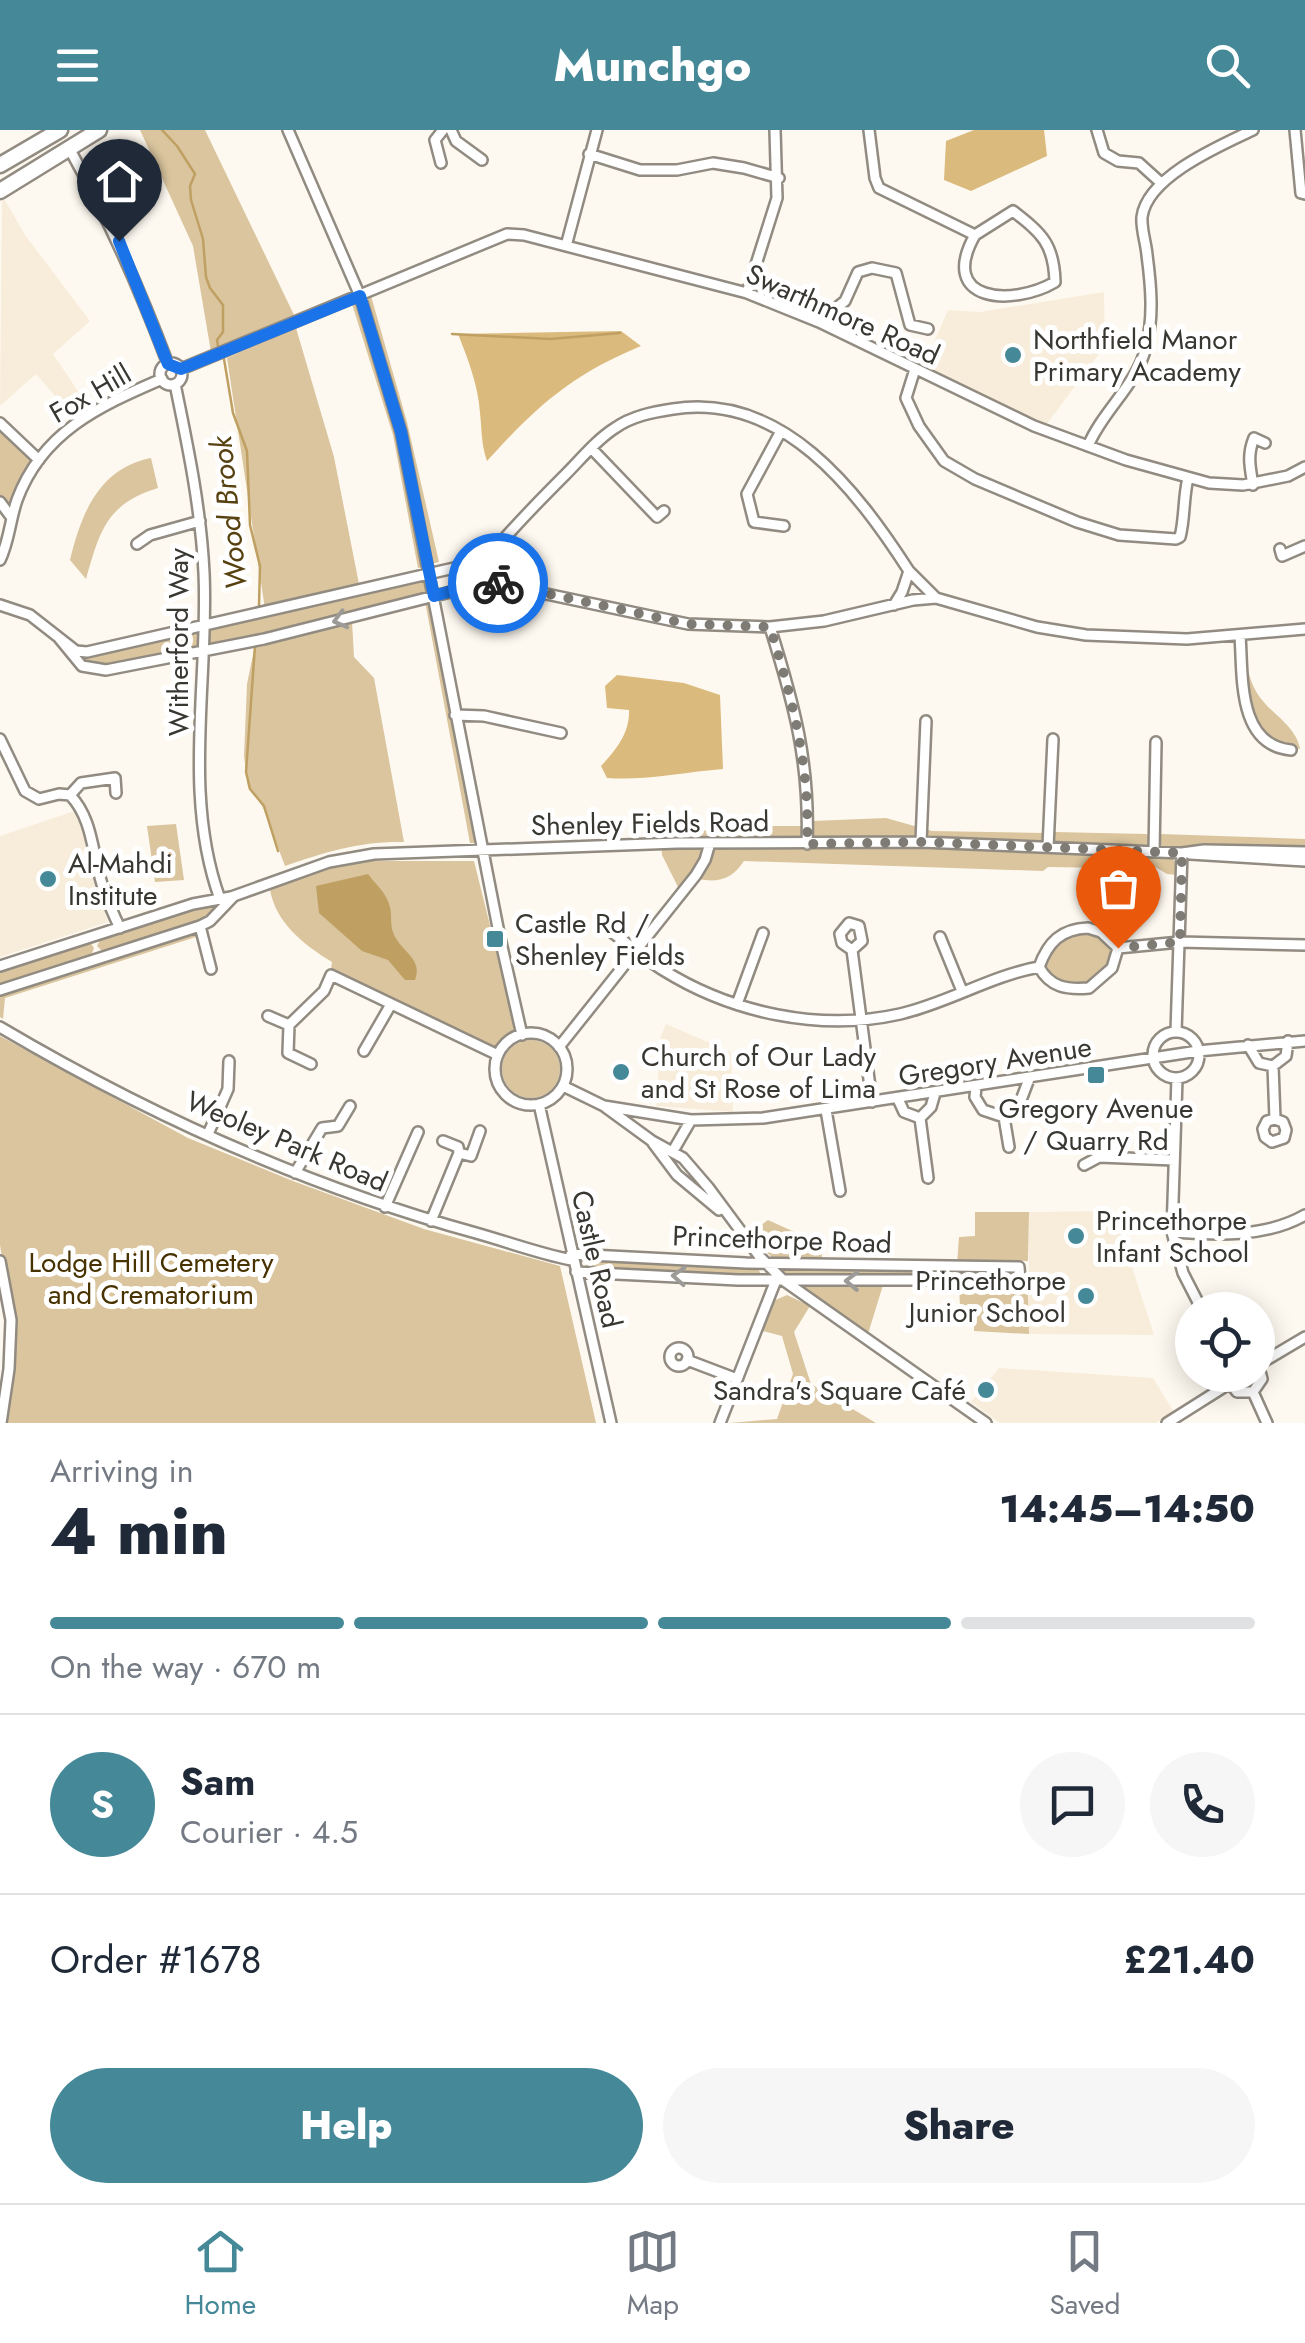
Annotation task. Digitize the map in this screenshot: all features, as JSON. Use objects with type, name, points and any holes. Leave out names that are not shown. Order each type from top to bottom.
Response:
[{"type":"highway","points":[[0,191],[99,130]]},
{"type":"highway","points":[[57,132],[71,144]]},
{"type":"highway","points":[[57,132],[71,144]]},
{"type":"highway","points":[[0,165],[57,132]]},
{"type":"street","points":[[288,130],[360,296],[401,432],[522,1034]]},
{"type":"street","points":[[425,130],[440,134],[440,162]]},
{"type":"street","points":[[451,130],[456,140],[482,160]]},
{"type":"street","points":[[566,246],[598,130]]},
{"type":"street","points":[[748,294],[778,198],[775,130]]},
{"type":"street","points":[[869,130],[874,178],[879,188],[976,235]]},
{"type":"street","points":[[1097,130],[1104,153],[1118,161],[1139,163],[1160,182]]},
{"type":"street","points":[[1088,446],[1112,404],[1131,382],[1148,344],[1150,273],[1142,216],[1152,193],[1160,182],[1253,130]]},
{"type":"street","points":[[1294,130],[1300,194]]},
{"type":"street","points":[[71,144],[132,270],[168,364],[181,369],[360,296]]},
{"type":"street","points":[[590,154],[640,170],[678,170],[713,163],[778,178]]},
{"type":"street","points":[[1013,211],[1043,234],[1055,282],[1029,294],[997,297],[972,286],[965,279],[963,266],[976,235],[1013,211]]},
{"type":"street","name":"Swarthmore Road","points":[[360,296],[507,234],[537,237],[748,294],[819,322],[1034,426],[1188,478],[1209,484],[1253,485],[1305,467]]},
{"type":"street","points":[[819,322],[844,300],[858,272],[887,269],[896,273],[902,286],[910,324],[928,330]]},
{"type":"street","points":[[168,364],[161,371],[162,379],[175,384],[181,379],[181,369]]},
{"type":"street","points":[[914,369],[906,398],[944,461],[1012,497],[1118,535],[1176,539],[1184,522],[1181,508],[1188,478]]},
{"type":"street","name":"Fox Hill","points":[[0,560],[23,485],[50,444],[111,400],[162,379]]},
{"type":"street","name":"Witherford Way","points":[[175,384],[200,521],[204,624],[202,808],[226,898]]},
{"type":"street","points":[[0,606],[30,615],[76,650],[88,652],[488,560],[614,428],[635,418],[687,406],[716,406],[744,412],[817,456],[838,476],[909,571],[936,598]]},
{"type":"street","points":[[0,423],[38,460]]},
{"type":"street","points":[[754,522],[747,494],[781,431]]},
{"type":"street","points":[[1253,485],[1250,447],[1254,438],[1265,442]]},
{"type":"street","points":[[591,448],[657,518]]},
{"type":"street","points":[[0,502],[12,518]]},
{"type":"street","points":[[137,544],[150,535],[200,521]]},
{"type":"street","points":[[741,521],[784,526]]},
{"type":"street","points":[[1282,556],[1305,546]]},
{"type":"street","points":[[488,560],[490,582]]},
{"type":"street","points":[[894,605],[909,571]]},
{"type":"street","points":[[59,638],[82,666],[95,670],[264,640],[490,582],[675,622],[770,627],[936,598],[1036,627],[1086,635],[1187,639],[1305,628]]},
{"type":"street","points":[[770,627],[800,731],[806,768],[807,844]]},
{"type":"street","points":[[1240,635],[1247,708],[1256,732],[1267,743],[1291,750]]},
{"type":"street","points":[[455,715],[484,716],[561,733]]},
{"type":"street","points":[[921,842],[926,721]]},
{"type":"street","points":[[0,739],[25,791],[39,798],[70,795],[85,816],[101,882],[120,928]]},
{"type":"street","points":[[1048,847],[1053,739]]},
{"type":"street","points":[[1154,852],[1156,742]]},
{"type":"street","points":[[70,795],[81,783],[115,778],[116,793]]},
{"type":"street","name":"Shenley Fields Road","points":[[0,966],[193,904],[226,898],[329,862],[374,854],[710,843],[921,842],[1305,861]]},
{"type":"street","points":[[559,1047],[696,875],[710,843]]},
{"type":"street","name":"Shenley Fields Road","points":[[1182,853],[1305,852]]},
{"type":"street","points":[[1176,1032],[1182,853]]},
{"type":"street","name":"Shenley Fields Road","points":[[0,990],[200,926],[210,921],[226,898]]},
{"type":"street","points":[[601,924],[678,978],[737,1004],[789,1017],[830,1021],[899,1014],[1010,972],[1039,967]]},
{"type":"street","points":[[200,926],[211,969]]},
{"type":"street","points":[[1039,967],[1051,942],[1075,929],[1102,932],[1118,948]]},
{"type":"street","points":[[737,1004],[764,933]]},
{"type":"street","points":[[940,937],[962,990]]},
{"type":"street","points":[[1118,948],[1180,942],[1305,945]]},
{"type":"street","points":[[1039,967],[1045,978],[1058,987],[1088,988],[1112,968],[1118,948]]},
{"type":"street","points":[[852,950],[872,1102]]},
{"type":"street","points":[[310,1064],[288,1053],[289,1025],[324,991],[331,976],[498,1056]]},
{"type":"street","points":[[364,1052],[390,1006]]},
{"type":"street","points":[[268,1016],[289,1025]]},
{"type":"street","name":"Weoley Park Road","points":[[0,1027],[87,1078],[295,1174],[431,1221],[572,1257]]},
{"type":"street","points":[[1176,1032],[1189,1036],[1198,1051],[1192,1072],[1176,1078],[1162,1073],[1154,1058],[1160,1039],[1176,1032]]},
{"type":"street","points":[[522,1034],[540,1035],[559,1047],[567,1070],[563,1086],[554,1097],[539,1104],[518,1102],[502,1090],[496,1076],[498,1056],[509,1041],[522,1034]]},
{"type":"street","points":[[1248,1045],[1259,1063],[1273,1066],[1286,1056],[1288,1041]]},
{"type":"street","name":"Gregory Avenue","points":[[604,1106],[690,1120],[763,1118],[1198,1051],[1305,1041]]},
{"type":"street","points":[[208,1134],[228,1089],[229,1066],[216,1070]]},
{"type":"street","points":[[1273,1066],[1275,1118]]},
{"type":"street","points":[[1176,1078],[1172,1232],[1183,1274],[1192,1292]]},
{"type":"street","points":[[1004,1117],[1018,1108],[1029,1079]]},
{"type":"street","points":[[563,1086],[604,1106],[652,1142],[674,1151],[708,1187],[780,1280],[986,1423]]},
{"type":"street","points":[[976,1087],[975,1097],[983,1110],[1004,1117]]},
{"type":"street","points":[[920,1118],[931,1107],[935,1093]]},
{"type":"street","points":[[898,1099],[904,1112],[920,1118]]},
{"type":"street","name":"Castle Road","points":[[539,1104],[611,1423]]},
{"type":"street","points":[[338,1126],[350,1106]]},
{"type":"street","points":[[826,1110],[840,1190]]},
{"type":"street","points":[[1004,1117],[1010,1147]]},
{"type":"street","points":[[920,1118],[928,1178]]},
{"type":"street","points":[[674,1151],[690,1120]]},
{"type":"street","points":[[295,1174],[322,1128],[338,1126],[348,1135]]},
{"type":"street","points":[[459,1153],[471,1156],[480,1131]]},
{"type":"street","points":[[385,1207],[418,1132]]},
{"type":"street","points":[[431,1221],[459,1153],[458,1147],[443,1141]]},
{"type":"street","points":[[652,1142],[677,1175],[726,1214]]},
{"type":"street","points":[[1084,1165],[1099,1157],[1174,1160]]},
{"type":"street","points":[[435,1175],[447,1179]]},
{"type":"street","points":[[1172,1232],[1256,1232],[1305,1215]]},
{"type":"street","name":"Princethorpe Road","points":[[572,1257],[1019,1267],[1020,1280],[780,1280],[576,1272]]},
{"type":"street","points":[[0,1261],[11,1320],[9,1369],[0,1423]]},
{"type":"street","points":[[991,1280],[992,1266]]},
{"type":"street","points":[[720,1423],[780,1280]]},
{"type":"street","points":[[1275,1355],[1305,1337]]},
{"type":"street","points":[[687,1360],[736,1378]]},
{"type":"street","points":[[1167,1423],[1210,1392]]},
{"type":"street","points":[[1253,1392],[1266,1423]]},
{"type":"shaded area","points":[[974,130],[1044,130],[1047,156],[971,191],[944,180],[946,141]]},
{"type":"shaded area","points":[[2,195],[25,235],[90,321],[53,354],[90,409],[75,419],[36,374],[0,406]]},
{"type":"shaded area","name":"Northfield Manor Primary Academy","points":[[1104,292],[1105,346],[1046,425],[924,365],[948,310],[980,312]]},
{"type":"shaded area","points":[[621,331],[641,346],[594,368],[556,394],[487,461],[477,392],[458,334]]},
{"type":"shaded area","points":[[617,675],[684,683],[720,695],[723,769],[607,778],[601,766],[621,741],[629,718],[629,710],[607,708],[605,686]]},
{"type":"shaded area","name":"Al-Mahdi Institute","points":[[77,810],[108,922],[0,957],[0,836]]},
{"type":"shaded area","points":[[368,874],[388,902],[396,939],[414,960],[415,980],[405,980],[388,960],[362,951],[319,913],[316,886]]},
{"type":"shaded area","points":[[666,1024],[731,1052],[733,1112],[656,1106],[661,1036]]},
{"type":"shaded area","points":[[1114,1211],[1154,1335],[1029,1334],[1029,1212]]},
{"type":"shaded area","points":[[999,1368],[1153,1378],[1174,1412],[1156,1423],[1000,1423],[971,1402]]},
{"type":"green space","points":[[140,130],[205,130],[295,317],[211,352],[193,246]]},
{"type":"green space","points":[[371,296],[407,422],[439,562],[431,564],[404,430],[363,298]]},
{"type":"green space","points":[[358,302],[398,430],[426,566],[418,568],[393,435],[352,304]]},
{"type":"green space","points":[[296,328],[334,457],[359,584],[265,609],[227,358]]},
{"type":"green space","points":[[0,425],[35,458],[10,512],[0,499]]},
{"type":"green space","points":[[151,458],[158,488],[116,511],[101,533],[86,579],[70,560],[87,510],[105,483],[118,472]]},
{"type":"green space","points":[[425,578],[430,594],[206,647],[206,629]]},
{"type":"green space","points":[[431,599],[477,836],[474,843],[470,843],[425,601]]},
{"type":"green space","points":[[352,621],[354,657],[374,678],[404,842],[343,848],[285,866],[262,805],[248,787],[244,756],[247,684],[255,645]]},
{"type":"green space","points":[[201,628],[202,648],[107,669],[83,662],[87,655]]},
{"type":"green space","points":[[1244,639],[1254,687],[1288,726],[1300,749],[1268,742],[1248,707]]},
{"type":"green space","points":[[886,818],[932,831],[1045,833],[1041,842],[903,839],[971,847],[1171,858],[1177,863],[1178,875],[1167,874],[1150,864],[1048,867],[1043,871],[744,861],[724,878],[698,879],[684,899],[662,855],[660,831],[760,830],[813,821]]},
{"type":"green space","points":[[176,824],[184,880],[155,882],[147,826]]},
{"type":"green space","points":[[1054,832],[1146,834],[1150,836],[1150,845],[1054,842]]},
{"type":"green space","points":[[1160,834],[1305,839],[1305,849],[1160,846]]},
{"type":"green space","points":[[372,861],[474,861],[518,1038],[495,1050],[345,982],[331,969],[332,962],[302,940],[278,913],[270,890],[328,868]]},
{"type":"green space","points":[[215,906],[195,923],[164,935],[103,952],[97,946],[100,940],[173,915]]},
{"type":"green space","points":[[193,931],[199,936],[5,998],[3,1019],[0,1017],[0,994]]},
{"type":"green space","points":[[1076,932],[1099,935],[1113,949],[1102,971],[1073,986],[1053,977],[1044,966],[1056,945]]},
{"type":"green space","points":[[90,942],[94,948],[91,956],[0,987],[0,970]]},
{"type":"green space","name":"Lodge Hill Cemetery and Crematorium","points":[[0,1036],[188,1138],[424,1229],[560,1266],[596,1423],[5,1423],[12,1317],[0,1245]]},
{"type":"green space","points":[[531,1040],[552,1048],[560,1069],[552,1090],[531,1098],[510,1090],[502,1069],[510,1048]]},
{"type":"green space","points":[[975,1212],[1029,1212],[1028,1261],[992,1260],[991,1266],[957,1264],[959,1237],[975,1236]]},
{"type":"green space","points":[[768,1220],[821,1244],[822,1259],[775,1260],[748,1235]]},
{"type":"green space","points":[[585,1260],[756,1265],[762,1276],[587,1266]]},
{"type":"green space","points":[[781,1268],[987,1268],[987,1278],[787,1278]]},
{"type":"green space","points":[[792,1283],[883,1285],[868,1334]]},
{"type":"green space","points":[[959,1284],[1028,1289],[1029,1334],[974,1331],[974,1308],[960,1307]]},
{"type":"green space","points":[[787,1295],[810,1306],[794,1332],[811,1384],[876,1423],[730,1423],[777,1419],[793,1374],[782,1336],[759,1330],[773,1301]]},
{"type":"waterway","name":"Wood Brook","points":[[162,130],[195,174],[190,186],[191,200],[203,239],[206,277],[223,305],[223,332],[218,346]]},
{"type":"waterway","points":[[452,334],[550,339],[620,333]]},
{"type":"waterway","name":"Wood Brook","points":[[224,359],[233,413],[247,451],[250,525],[260,566],[259,605]]},
{"type":"waterway","name":"Wood Brook","points":[[255,646],[246,772],[250,789],[264,806],[278,851]]},
{"type":"way so far","points":[[498,583],[688,624],[770,627],[796,712],[806,768],[807,844],[921,842],[1182,853],[1180,942],[1118,948]]},
{"type":"place","name":"Northfield Manor Primary Academy","points":[[1013,355]]},
{"type":"place","name":"Al-Mahdi Institute","points":[[48,879]]},
{"type":"place","name":"Castle Rd / Shenley Fields","points":[[495,939]]},
{"type":"place","name":"Church of Our Lady and St Rose of Lima","points":[[621,1072]]},
{"type":"place","name":"Gregory Avenue / Quarry Rd","points":[[1096,1075]]},
{"type":"place","name":"Princethorpe Infant School","points":[[1076,1236]]},
{"type":"place","name":"Princethorpe Junior School","points":[[1086,1296]]},
{"type":"place","name":"Sandra's Square Café","points":[[986,1390]]},
{"type":"route","points":[[119,241],[168,364],[181,369],[360,296],[401,432],[434,596],[468,586],[498,583]]}]
